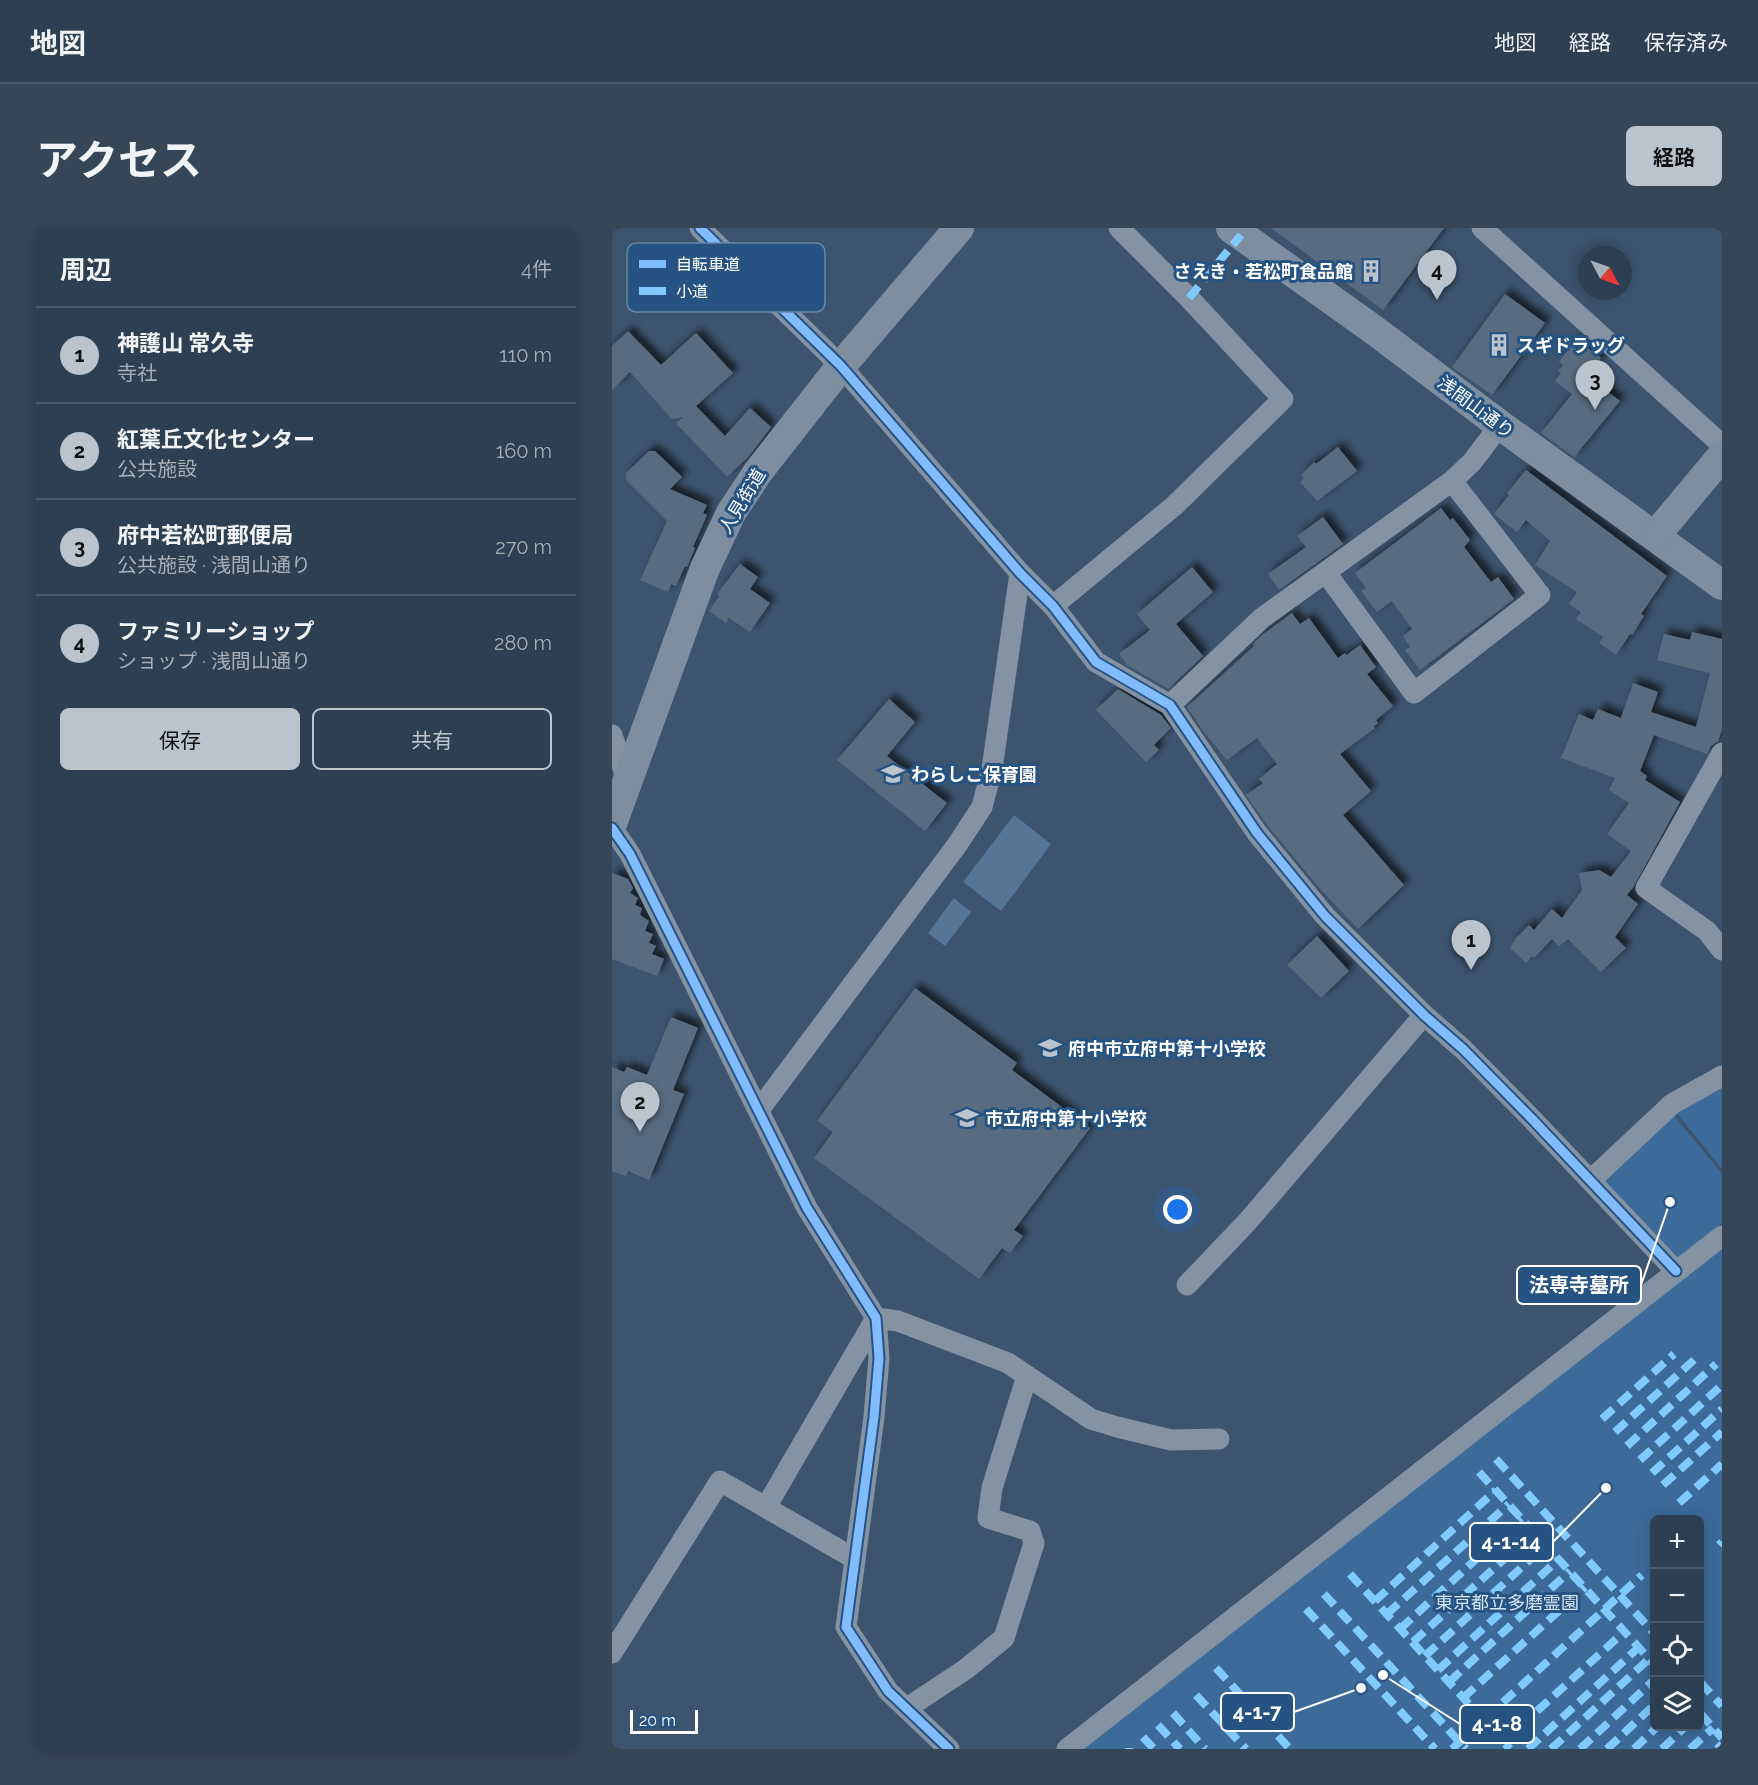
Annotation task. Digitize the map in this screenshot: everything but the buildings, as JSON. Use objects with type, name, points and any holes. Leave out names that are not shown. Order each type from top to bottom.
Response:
[{"type":"main road","name":"浅間山通り","points":[[1231,228],[1722,585]]},
{"type":"main road","name":"人見街道","points":[[612,826],[705,568],[731,513],[758,472],[840,366],[953,230]]},
{"type":"main road","points":[[1655,536],[1722,456]]},
{"type":"street","points":[[700,228],[715,243]]},
{"type":"street","points":[[1053,606],[1174,506],[1283,399],[1189,298],[1119,228]]},
{"type":"street","points":[[1482,228],[1722,445]]},
{"type":"street","points":[[785,312],[840,366],[1020,573],[1053,606],[1096,662],[1170,705],[1257,833],[1325,916],[1424,1015],[1478,1064],[1676,1271]]},
{"type":"street","points":[[1170,705],[1262,618],[1452,481],[1472,462],[1500,424]]},
{"type":"street","points":[[1326,573],[1414,693],[1540,595],[1452,481]]},
{"type":"street","points":[[759,1110],[982,807],[992,769],[1020,573]]},
{"type":"street","points":[[612,735],[627,780]]},
{"type":"street","points":[[1722,753],[1646,888],[1707,931],[1722,950]]},
{"type":"street","points":[[612,826],[630,854],[807,1208],[876,1318],[879,1358],[877,1382],[846,1627],[888,1690],[949,1749]]},
{"type":"street","points":[[1187,1286],[1248,1221],[1424,1015]]},
{"type":"street","points":[[1591,1180],[1672,1104],[1722,1077]]},
{"type":"street","points":[[1067,1749],[1722,1236]]},
{"type":"street","points":[[876,1318],[898,1321],[1008,1363],[1091,1419],[1117,1428],[1171,1440],[1219,1439]]},
{"type":"street","points":[[766,1507],[876,1318]]},
{"type":"street","points":[[907,1708],[966,1669],[1004,1638],[1034,1543],[1030,1532],[988,1518],[992,1488],[1027,1376]]},
{"type":"street","points":[[612,1653],[720,1481],[855,1559]]},
{"type":"green space","points":[[1722,1085],[1722,1169],[1675,1111]]},
{"type":"green space","points":[[1672,1113],[1722,1174],[1722,1223],[1678,1258],[1597,1182]]},
{"type":"green space","name":"東京都立多磨霊園","points":[[1722,1247],[1722,1749],[1083,1749]]},
{"type":"shaded area","points":[[1014,815],[1051,844],[1001,911],[963,882]]},
{"type":"shaded area","points":[[954,898],[971,912],[945,946],[928,933]]},
{"type":"marked path","points":[[1189,298],[1241,235]]},
{"type":"marked path","points":[[1602,1419],[1674,1354]]},
{"type":"marked path","points":[[1615,1432],[1695,1359]]},
{"type":"marked path","points":[[1627,1446],[1716,1364]]},
{"type":"marked path","points":[[1640,1460],[1722,1385]]},
{"type":"marked path","points":[[1652,1473],[1722,1409]]},
{"type":"marked path","points":[[1663,1485],[1722,1432]]},
{"type":"marked path","points":[[1496,1459],[1650,1629]]},
{"type":"marked path","points":[[1679,1503],[1722,1464]]},
{"type":"marked path","points":[[1479,1472],[1650,1660]]},
{"type":"marked path","points":[[1375,1601],[1496,1490]]},
{"type":"marked path","points":[[1387,1614],[1509,1504]]},
{"type":"marked path","points":[[1400,1629],[1521,1518]]},
{"type":"marked path","points":[[1413,1642],[1534,1532]]},
{"type":"marked path","points":[[1719,1545],[1722,1542]]},
{"type":"marked path","points":[[1425,1656],[1546,1545]]},
{"type":"marked path","points":[[1438,1670],[1559,1559]]},
{"type":"marked path","points":[[1449,1682],[1570,1571]]},
{"type":"marked path","points":[[1350,1574],[1510,1749]]},
{"type":"marked path","points":[[1452,1749],[1642,1575]]},
{"type":"marked path","points":[[1463,1698],[1585,1587]]},
{"type":"marked path","points":[[1324,1594],[1466,1749]]},
{"type":"marked path","points":[[1306,1609],[1435,1749]]},
{"type":"marked path","points":[[1503,1742],[1625,1631]]},
{"type":"marked path","points":[[1528,1749],[1639,1647]]},
{"type":"marked path","points":[[1551,1749],[1650,1658]]},
{"type":"marked path","points":[[1216,1668],[1290,1749]]},
{"type":"marked path","points":[[1580,1749],[1650,1684]]},
{"type":"marked path","points":[[1704,1686],[1722,1706]]},
{"type":"marked path","points":[[1196,1695],[1246,1749]]},
{"type":"marked path","points":[[1607,1749],[1650,1709]]},
{"type":"marked path","points":[[1173,1713],[1205,1749]]},
{"type":"marked path","points":[[1704,1718],[1722,1738]]},
{"type":"marked path","points":[[1158,1725],[1180,1749]]},
{"type":"marked path","points":[[1690,1749],[1713,1728]]},
{"type":"marked path","points":[[1634,1749],[1653,1731]]},
{"type":"marked path","points":[[1662,1749],[1681,1731]]},
{"type":"marked path","points":[[1143,1737],[1154,1749]]},
{"type":"marked path","points":[[1717,1749],[1722,1744]]},
{"type":"cycle path","points":[[700,228],[715,243]]},
{"type":"cycle path","points":[[786,312],[841,366],[1020,573],[1053,606],[1096,662],[1170,705],[1257,833],[1325,916],[1424,1015],[1463,1049],[1676,1271]]},
{"type":"cycle path","points":[[612,828],[630,854],[807,1208],[876,1318],[879,1358],[874,1417],[846,1627],[888,1691],[949,1749]]},
{"type":"place","name":"さえき・若松町食品館","points":[[1371,271]]},
{"type":"place","name":"ファミリーショップ","points":[[1437,300]]},
{"type":"place","name":"スギドラッグ","points":[[1499,345]]},
{"type":"place","name":"府中若松町郵便局","points":[[1595,410]]},
{"type":"place","name":"わらしこ保育園","points":[[893,774]]},
{"type":"place","name":"神護山 常久寺","points":[[1471,970]]},
{"type":"place","name":"府中市立府中第十小学校","points":[[1050,1048]]},
{"type":"place","name":"市立府中第十小学校","points":[[967,1118]]},
{"type":"place","name":"紅葉丘文化センター","points":[[640,1132]]},
{"type":"place","name":"法専寺墓所","points":[[1670,1202]]},
{"type":"place","name":"4-1-14","points":[[1606,1488]]},
{"type":"place","name":"4-1-8","points":[[1383,1675]]},
{"type":"place","name":"4-1-7","points":[[1361,1688]]}]
